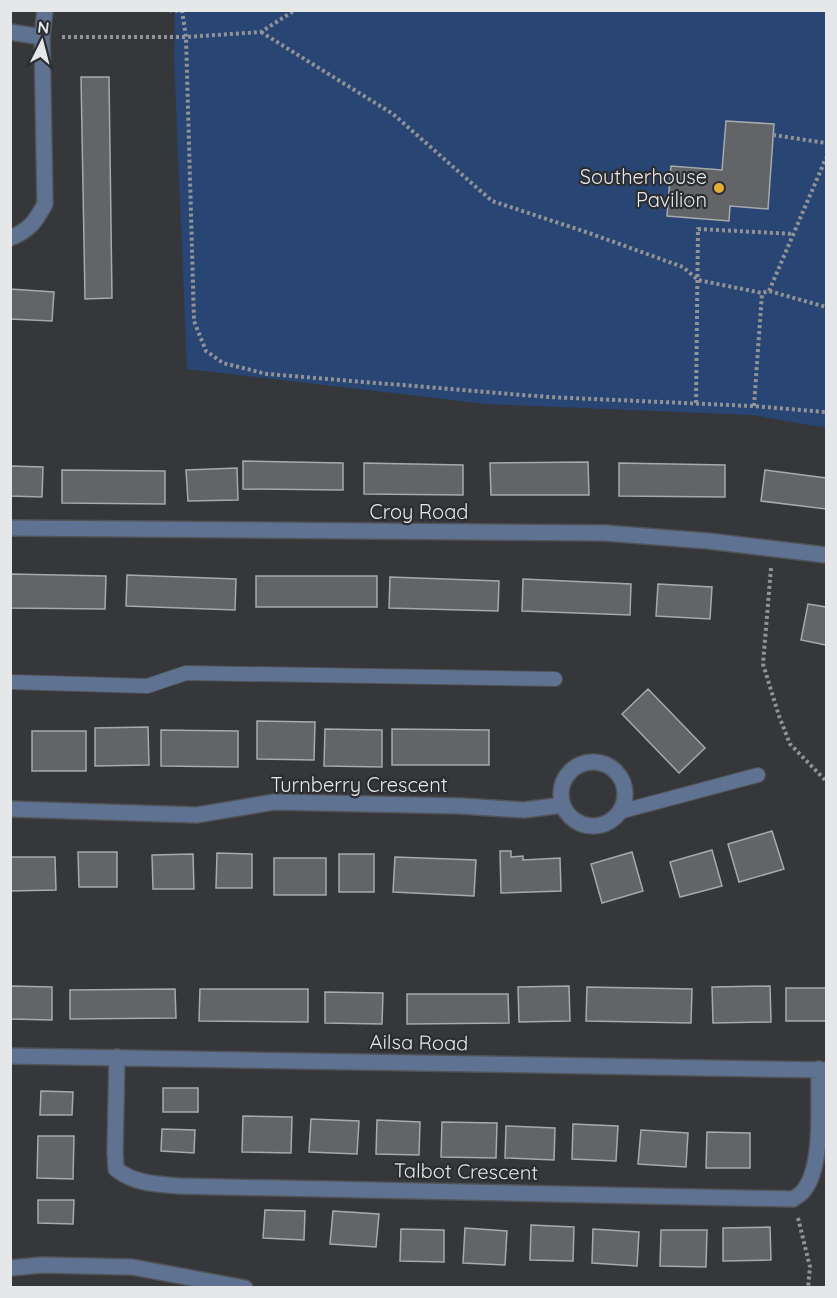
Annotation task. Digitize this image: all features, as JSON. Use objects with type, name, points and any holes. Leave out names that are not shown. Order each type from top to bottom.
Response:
[{"type":"street","points":[[10,238],[24,232],[35,222],[45,204],[42,37],[45,10]]},
{"type":"street","points":[[10,32],[42,37]]},
{"type":"street","name":"Croy Road","points":[[10,528],[605,533],[826,555]]},
{"type":"street","points":[[593,762],[616,772],[621,779],[625,796],[619,812],[606,823],[589,826],[573,819],[563,805],[562,788],[569,773],[576,767],[593,762]]},
{"type":"street","name":"Turnberry Crescent","points":[[10,808],[196,815],[274,802],[461,806],[524,810],[563,805]]},
{"type":"street","name":"Ailsa Road","points":[[10,1056],[823,1069]]},
{"type":"street","name":"Talbot Crescent","points":[[117,1058],[116,1169],[138,1182],[179,1186],[793,1198]]},
{"type":"street","points":[[793,1198],[803,1192],[814,1170],[823,1069]]},
{"type":"street","points":[[10,1268],[42,1265],[132,1267],[245,1287]]},
{"type":"lane","points":[[10,682],[147,686],[186,673],[555,679]]},
{"type":"lane","points":[[619,812],[758,775]]},
{"type":"path","points":[[164,10],[182,11],[186,37],[194,321],[206,351],[223,363],[267,374],[548,396],[826,412]]},
{"type":"path","points":[[42,37],[186,37],[261,32],[295,10]]},
{"type":"path","points":[[261,32],[393,114],[492,201],[683,267],[698,280],[762,293],[769,291],[826,308]]},
{"type":"path","points":[[774,135],[826,143]]},
{"type":"path","points":[[769,291],[826,158]]},
{"type":"path","points":[[696,403],[698,229],[794,234]]},
{"type":"path","points":[[753,406],[762,293]]},
{"type":"path","points":[[773,548],[763,664],[790,744],[826,782]]},
{"type":"path","points":[[793,1198],[810,1267],[807,1287]]},
{"type":"shaded area","points":[[175,11],[826,11],[826,428],[752,415],[486,404],[187,369],[174,58]]},
{"type":"building","points":[[81,77],[109,77],[112,298],[85,299]]},
{"type":"building","name":"Southerhouse Pavilion","points":[[726,121],[774,124],[768,209],[730,206],[729,221],[667,216],[671,166],[722,170]]},
{"type":"building","points":[[10,289],[54,292],[52,321],[10,319]]},
{"type":"building","points":[[243,461],[343,463],[343,490],[243,489]]},
{"type":"building","points":[[588,462],[589,495],[491,495],[490,463]]},
{"type":"building","points":[[364,463],[463,465],[463,495],[364,494]]},
{"type":"building","points":[[619,463],[725,465],[725,497],[619,496]]},
{"type":"building","points":[[10,466],[43,467],[42,497],[10,496]]},
{"type":"building","points":[[237,468],[238,500],[188,501],[186,470]]},
{"type":"building","points":[[62,470],[165,471],[165,504],[62,503]]},
{"type":"building","points":[[765,470],[826,478],[826,509],[761,501]]},
{"type":"building","points":[[10,574],[106,576],[105,609],[10,608]]},
{"type":"building","points":[[127,575],[236,579],[235,610],[126,606]]},
{"type":"building","points":[[256,576],[377,576],[377,607],[256,607]]},
{"type":"building","points":[[390,577],[499,581],[498,611],[389,608]]},
{"type":"building","points":[[523,579],[631,584],[630,615],[522,611]]},
{"type":"building","points":[[658,584],[712,587],[710,619],[656,616]]},
{"type":"building","points":[[808,604],[826,607],[826,645],[801,640]]},
{"type":"building","points":[[648,689],[705,748],[679,773],[622,714]]},
{"type":"building","points":[[257,721],[315,722],[314,760],[257,759]]},
{"type":"building","points":[[148,727],[149,765],[95,766],[95,728]]},
{"type":"building","points":[[325,729],[382,730],[382,767],[324,766]]},
{"type":"building","points":[[392,729],[489,730],[489,765],[392,765]]},
{"type":"building","points":[[161,730],[238,731],[238,767],[161,766]]},
{"type":"building","points":[[32,731],[86,731],[86,771],[32,771]]},
{"type":"building","points":[[772,831],[784,869],[739,882],[728,844]]},
{"type":"building","points":[[712,850],[722,886],[680,897],[670,862]]},
{"type":"building","points":[[500,851],[511,851],[511,857],[523,856],[523,860],[560,858],[561,891],[501,893]]},
{"type":"building","points":[[78,852],[117,852],[117,887],[79,887]]},
{"type":"building","points":[[632,852],[643,891],[602,903],[591,864]]},
{"type":"building","points":[[217,853],[252,854],[252,888],[216,888]]},
{"type":"building","points":[[193,854],[194,889],[153,889],[152,855]]},
{"type":"building","points":[[339,854],[374,854],[374,892],[339,892]]},
{"type":"building","points":[[10,857],[55,857],[56,890],[10,891]]},
{"type":"building","points":[[395,857],[476,860],[474,896],[393,892]]},
{"type":"building","points":[[274,858],[326,858],[326,895],[274,895]]},
{"type":"building","points":[[10,986],[52,987],[52,1020],[10,1019]]},
{"type":"building","points":[[569,986],[570,1021],[519,1022],[518,987]]},
{"type":"building","points":[[770,986],[771,1022],[713,1023],[712,987]]},
{"type":"building","points":[[587,987],[692,989],[691,1023],[586,1021]]},
{"type":"building","points":[[786,988],[826,988],[826,1021],[786,1021]]},
{"type":"building","points":[[175,989],[176,1018],[70,1019],[70,990]]},
{"type":"building","points":[[200,989],[308,989],[308,1022],[199,1021]]},
{"type":"building","points":[[325,992],[383,993],[382,1024],[325,1023]]},
{"type":"building","points":[[407,994],[508,994],[509,1023],[407,1024]]},
{"type":"building","points":[[163,1088],[198,1088],[198,1112],[163,1112]]},
{"type":"building","points":[[41,1091],[73,1092],[72,1115],[40,1115]]},
{"type":"building","points":[[243,1116],[292,1117],[291,1153],[242,1152]]},
{"type":"building","points":[[311,1119],[359,1121],[357,1154],[309,1152]]},
{"type":"building","points":[[377,1120],[420,1122],[419,1155],[376,1154]]},
{"type":"building","points":[[442,1122],[497,1123],[496,1158],[441,1157]]},
{"type":"building","points":[[573,1124],[618,1126],[616,1161],[572,1159]]},
{"type":"building","points":[[506,1126],[555,1128],[554,1160],[505,1158]]},
{"type":"building","points":[[162,1129],[195,1130],[194,1153],[161,1151]]},
{"type":"building","points":[[641,1130],[688,1133],[686,1167],[638,1164]]},
{"type":"building","points":[[707,1132],[750,1133],[750,1168],[706,1168]]},
{"type":"building","points":[[38,1136],[74,1136],[73,1179],[37,1178]]},
{"type":"building","points":[[38,1200],[74,1200],[73,1224],[38,1223]]},
{"type":"building","points":[[265,1210],[305,1211],[304,1240],[263,1238]]},
{"type":"building","points":[[333,1211],[379,1214],[376,1247],[330,1244]]},
{"type":"building","points":[[531,1225],[574,1227],[573,1261],[530,1260]]},
{"type":"building","points":[[770,1227],[771,1260],[723,1261],[723,1228]]},
{"type":"building","points":[[465,1228],[507,1231],[505,1265],[463,1263]]},
{"type":"building","points":[[401,1229],[444,1230],[444,1262],[400,1261]]},
{"type":"building","points":[[593,1229],[639,1232],[637,1266],[592,1263]]},
{"type":"building","points":[[661,1230],[707,1230],[706,1267],[660,1266]]},
{"type":"place","name":"Southerhouse Pavilion","points":[[719,188]]}]
